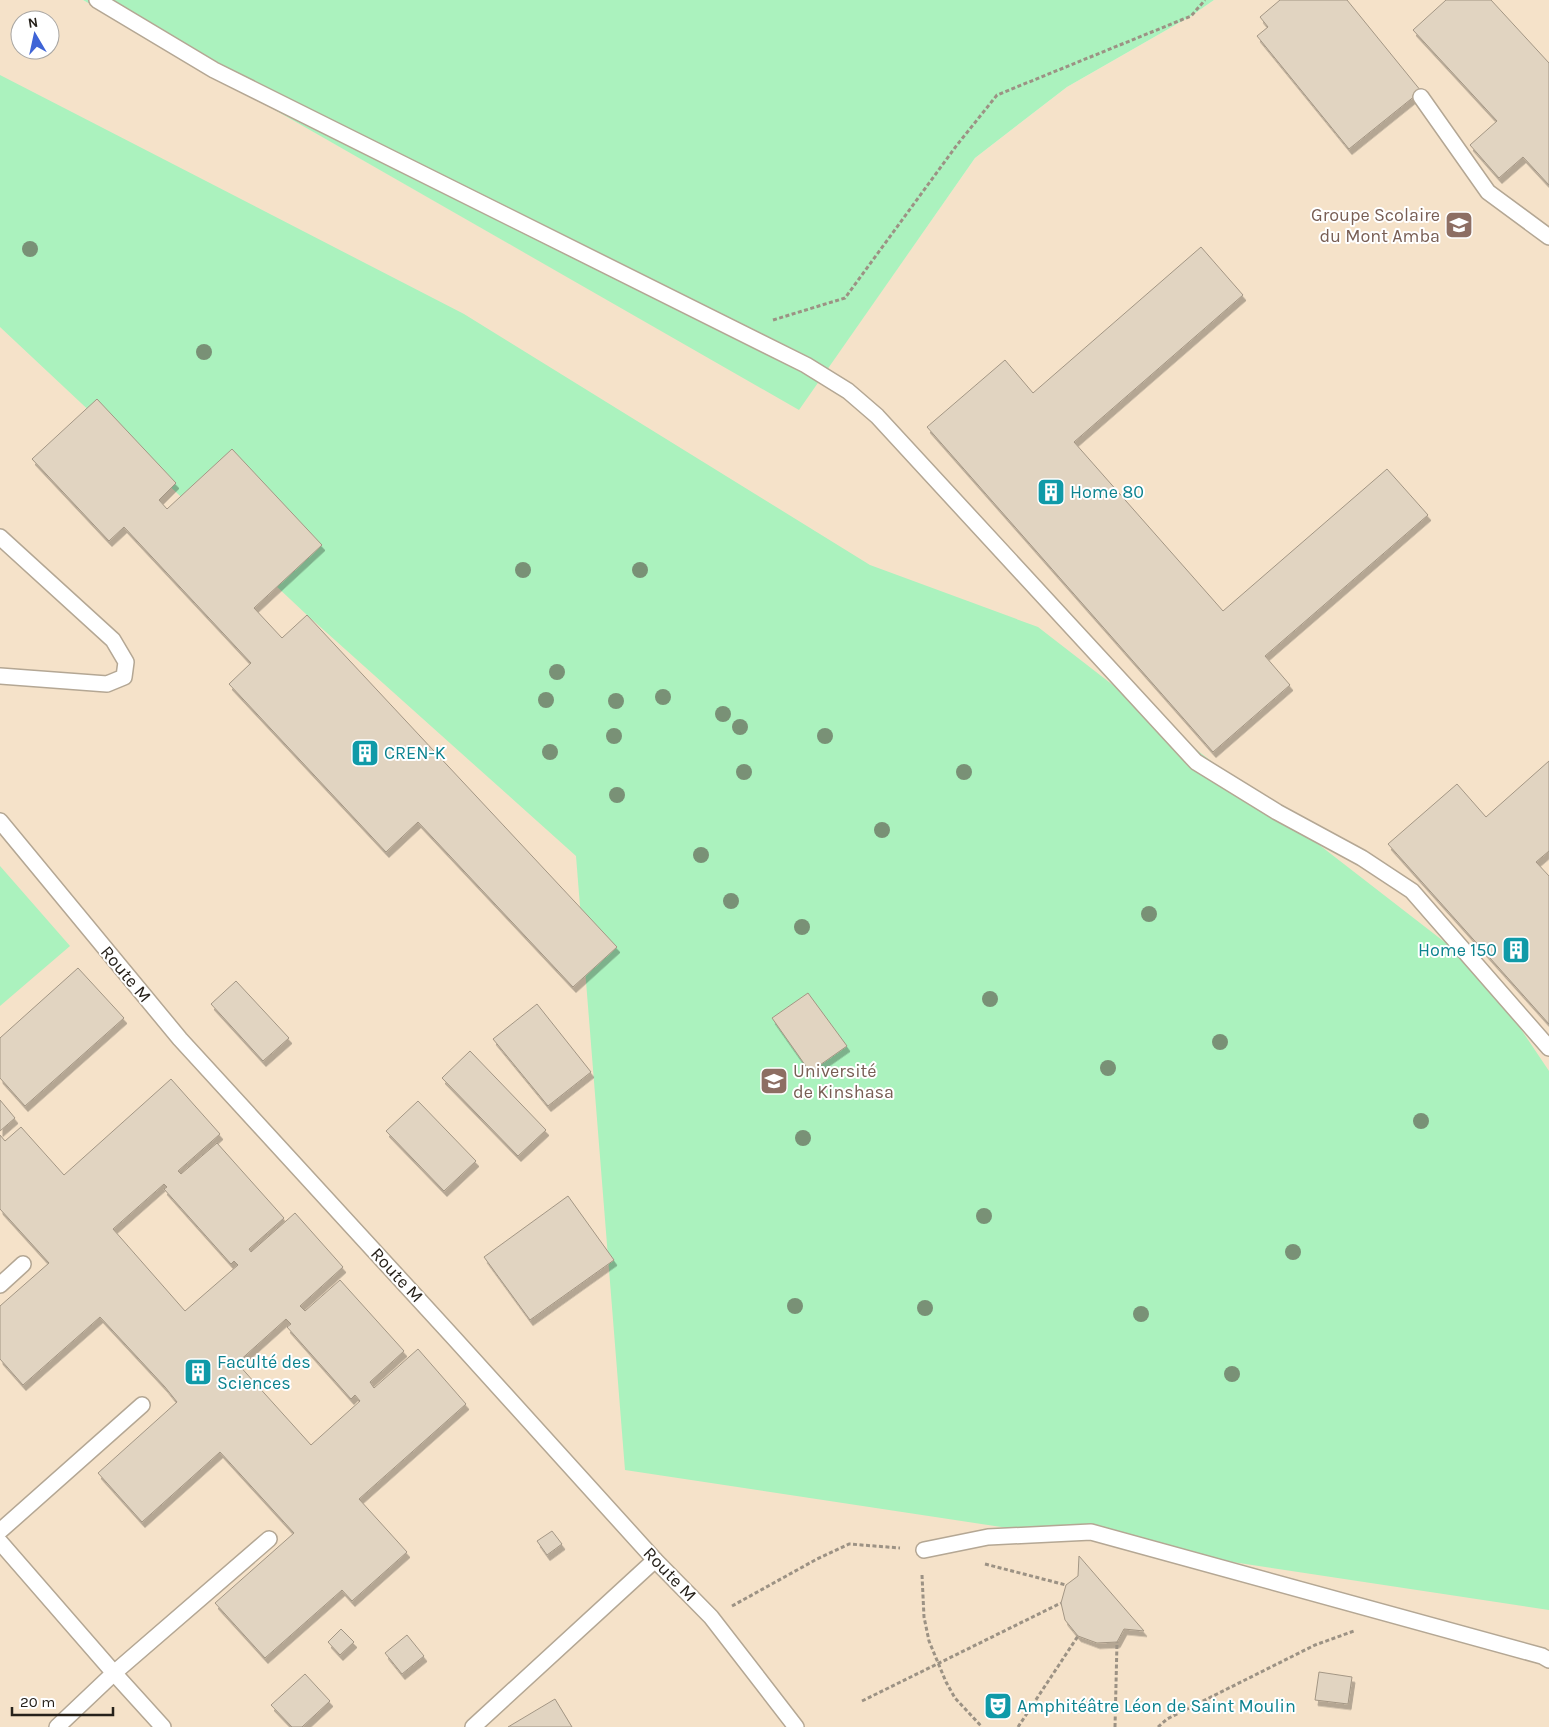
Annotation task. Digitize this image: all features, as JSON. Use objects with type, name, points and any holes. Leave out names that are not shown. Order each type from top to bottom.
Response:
[{"type":"lane","points":[[97,0],[214,70],[806,365],[848,391],[877,416],[1196,762],[1277,812],[1362,858],[1412,891],[1549,1048]]},
{"type":"lane","points":[[1421,96],[1488,192],[1549,236]]},
{"type":"lane","points":[[0,537],[113,640],[126,662],[124,677],[107,684],[0,676]]},
{"type":"lane","name":"Route M","points":[[0,821],[180,1039],[448,1330],[655,1560],[711,1617],[796,1727]]},
{"type":"lane","points":[[0,1286],[23,1264]]},
{"type":"lane","points":[[0,1531],[142,1405]]},
{"type":"lane","points":[[924,1550],[988,1537],[1092,1532],[1400,1616],[1542,1656],[1549,1660]]},
{"type":"lane","points":[[57,1727],[114,1673],[269,1539]]},
{"type":"lane","points":[[0,1542],[163,1727]]},
{"type":"lane","points":[[473,1727],[655,1560]]},
{"type":"path","points":[[738,331],[845,298],[957,145],[997,95],[1191,16],[1205,0]]},
{"type":"path","points":[[711,1617],[817,1559],[849,1544]]},
{"type":"path","points":[[924,1550],[922,1592],[924,1617],[929,1641],[955,1698],[982,1727]]},
{"type":"path","points":[[862,1701],[1061,1603]]},
{"type":"path","points":[[1158,1727],[1167,1719],[1315,1645],[1400,1616]]},
{"type":"path","points":[[1018,1727],[1078,1636]]},
{"type":"path","points":[[1115,1727],[1117,1642]]},
{"type":"shaded area","name":"Université de Kinshasa","points":[[0,0],[83,0],[799,409],[975,158],[1067,87],[1191,16],[1214,0],[1549,0],[1549,1727],[0,1727]]},
{"type":"green space","points":[[83,0],[1214,0],[1191,16],[1067,87],[975,158],[799,410]]},
{"type":"green space","points":[[0,75],[464,314],[870,565],[1038,627],[1482,971],[1549,1071],[1549,1610],[625,1470],[576,856],[307,615],[0,327]]},
{"type":"green space","points":[[0,866],[70,946],[0,1006]]},
{"type":"building","points":[[1280,0],[1347,0],[1421,91],[1349,149],[1257,36],[1268,27],[1260,17]]},
{"type":"building","points":[[1446,0],[1491,0],[1549,63],[1549,185],[1523,157],[1499,178],[1470,145],[1497,121],[1413,30]]},
{"type":"building","name":"Home 80","points":[[1201,247],[1243,295],[1074,442],[1223,611],[1387,469],[1428,515],[1265,656],[1290,685],[1213,752],[927,427],[1005,360],[1033,393]]},
{"type":"building","name":"CREN-K","points":[[97,399],[176,483],[159,500],[167,509],[232,449],[322,545],[254,608],[282,638],[307,615],[617,947],[573,987],[418,822],[386,852],[229,684],[251,663],[124,527],[109,541],[32,459]]},
{"type":"building","name":"Home 150","points":[[1549,761],[1549,851],[1536,862],[1549,876],[1549,1024],[1388,844],[1457,784],[1486,817]]},
{"type":"building","points":[[78,968],[124,1018],[25,1106],[0,1078],[0,1038]]},
{"type":"building","points":[[236,981],[289,1038],[263,1061],[211,1004]]},
{"type":"building","points":[[808,993],[847,1046],[810,1072],[772,1018]]},
{"type":"building","points":[[537,1004],[591,1072],[548,1106],[493,1039]]},
{"type":"building","points":[[470,1051],[546,1130],[518,1156],[442,1078]]},
{"type":"building","name":"Faculté des Sciences","points":[[171,1079],[220,1134],[178,1171],[181,1174],[217,1143],[284,1218],[249,1249],[251,1252],[295,1213],[343,1267],[300,1306],[305,1311],[340,1280],[404,1351],[370,1382],[374,1388],[418,1349],[466,1404],[359,1499],[407,1552],[352,1601],[342,1590],[265,1658],[215,1603],[294,1533],[220,1452],[142,1522],[98,1473],[177,1402],[165,1387],[100,1317],[23,1385],[0,1359],[0,1306],[49,1263],[0,1209],[0,1135],[5,1141],[21,1127],[64,1175]],"holes":[[[164,1184],[167,1187],[164,1189],[231,1264],[234,1261],[238,1265],[185,1311],[113,1229]],[[286,1319],[291,1324],[287,1327],[351,1399],[355,1395],[360,1401],[311,1445],[237,1363]]]},
{"type":"building","points":[[0,1100],[15,1118],[0,1131]]},
{"type":"building","points":[[418,1101],[476,1161],[444,1191],[386,1131]]},
{"type":"building","points":[[568,1196],[614,1260],[530,1320],[484,1257]]},
{"type":"building","points":[[552,1531],[562,1544],[547,1555],[537,1541]]},
{"type":"building","points":[[1079,1556],[1144,1631],[1124,1629],[1117,1642],[1097,1643],[1078,1636],[1065,1620],[1061,1603],[1066,1585],[1078,1576]]},
{"type":"building","points":[[341,1629],[354,1642],[340,1655],[328,1642]]},
{"type":"building","points":[[407,1635],[424,1656],[402,1674],[385,1653]]},
{"type":"building","points":[[1319,1672],[1352,1677],[1348,1704],[1315,1700]]},
{"type":"building","points":[[305,1674],[330,1701],[302,1727],[292,1727],[271,1705]]},
{"type":"building","points":[[555,1699],[572,1727],[508,1727]]},
{"type":"place","name":"Groupe Scolaire du Mont Amba","points":[[1459,225]]},
{"type":"place","name":"Home 80","points":[[1051,492]]},
{"type":"place","name":"CREN-K","points":[[365,753]]},
{"type":"place","name":"Home 150","points":[[1516,950]]},
{"type":"place","name":"Université de Kinshasa","points":[[774,1081]]},
{"type":"place","name":"Faculté des Sciences","points":[[198,1372]]},
{"type":"place","name":"Amphitéâtre Léon de Saint Moulin","points":[[998,1706]]}]
